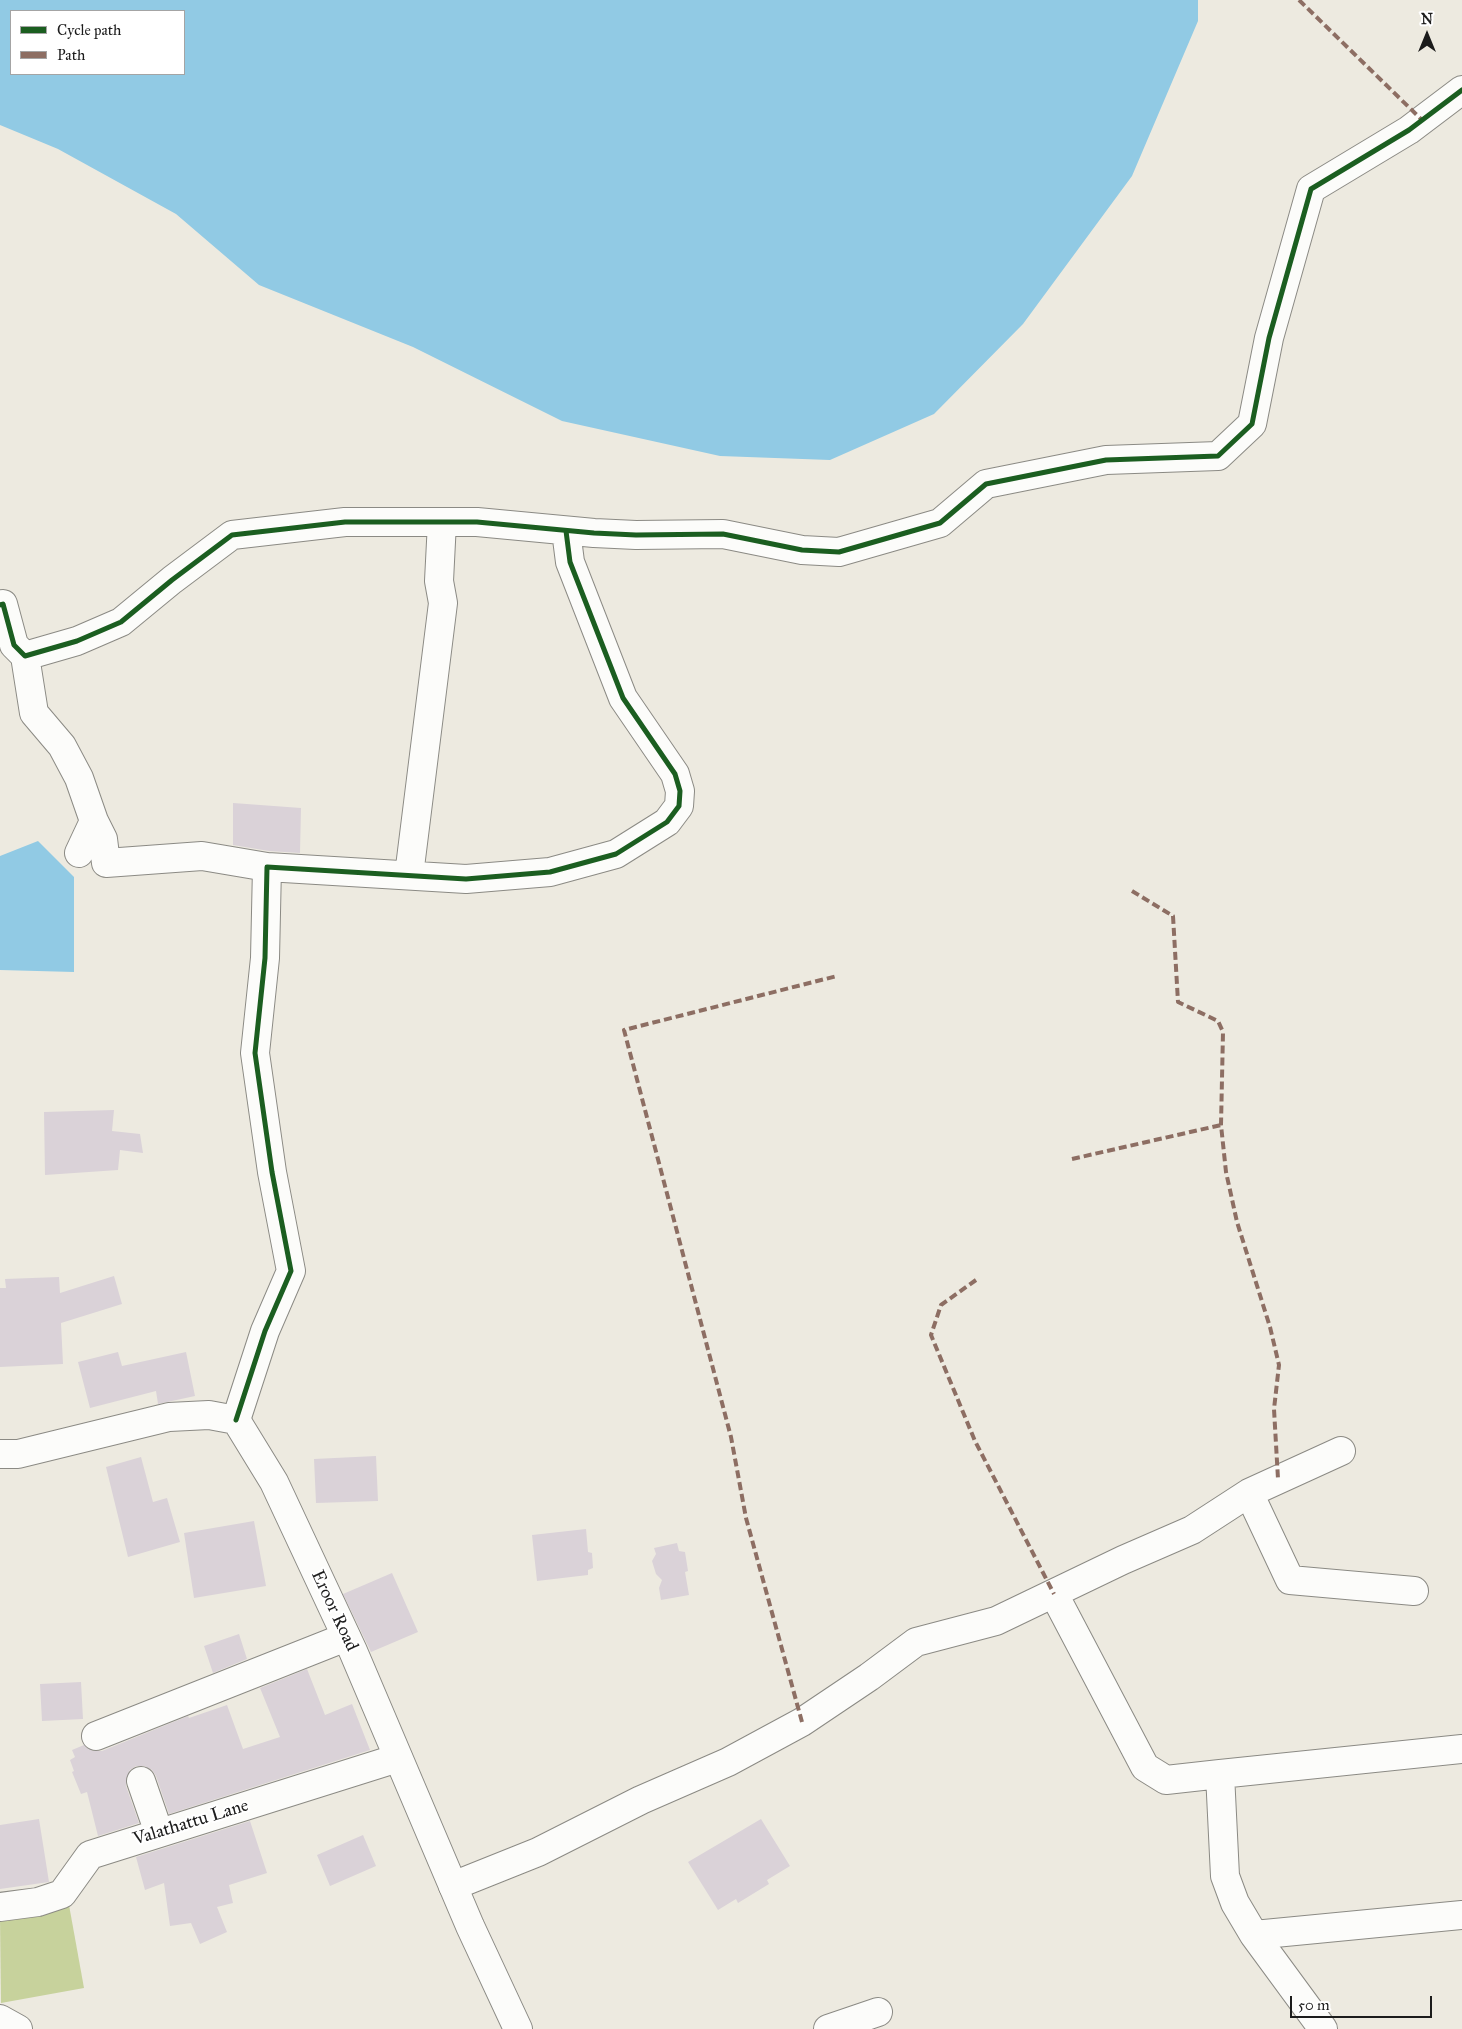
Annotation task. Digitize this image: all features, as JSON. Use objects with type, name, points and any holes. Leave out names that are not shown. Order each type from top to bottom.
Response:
[{"type":"street","points":[[25,656],[77,641],[121,622],[172,580],[232,535],[345,522],[477,522],[566,531],[636,534],[723,534],[802,550],[839,552],[940,523],[986,484],[1106,460],[1218,456],[1252,424],[1269,338],[1311,189],[1408,130],[1462,90]]},
{"type":"street","points":[[409,875],[443,604],[439,580],[442,522]]},
{"type":"street","points":[[0,605],[2,604],[14,645],[25,656],[34,713],[62,746],[79,778],[94,821],[103,839],[106,864],[202,856],[266,867],[466,879],[550,872],[616,854],[667,822],[679,806],[680,791],[675,774],[623,698],[570,562],[566,531]]},
{"type":"street","points":[[79,853],[94,821]]},
{"type":"street","points":[[0,1454],[18,1454],[168,1416],[209,1415],[236,1420],[265,1331],[292,1271],[272,1172],[255,1053],[265,958],[266,867]]},
{"type":"street","name":"Eroor Road","points":[[236,1420],[274,1482],[346,1636],[453,1886],[518,2029]]},
{"type":"street","points":[[453,1886],[538,1852],[641,1800],[728,1762],[802,1722],[869,1677],[916,1642],[996,1621],[1123,1560],[1192,1530],[1249,1493],[1341,1450]]},
{"type":"street","points":[[1249,1493],[1290,1580],[1414,1591]]},
{"type":"street","points":[[1054,1594],[1146,1767],[1166,1780],[1462,1749]]},
{"type":"street","points":[[96,1736],[346,1636]]},
{"type":"street","name":"Valathattu Lane","points":[[0,1907],[38,1902],[62,1894],[90,1855],[398,1758]]},
{"type":"street","points":[[1220,1774],[1225,1876],[1235,1903],[1254,1935],[1323,2029]]},
{"type":"street","points":[[141,1781],[160,1833]]},
{"type":"street","points":[[1254,1935],[1462,1915]]},
{"type":"street","points":[[828,2029],[878,2012]]},
{"type":"street","points":[[0,2019],[18,2029]]},
{"type":"green space","points":[[69,1905],[84,1988],[1,2003],[0,1917]]},
{"type":"water","points":[[0,0],[1198,0],[1198,21],[1132,176],[1023,324],[934,414],[830,460],[720,456],[562,421],[413,347],[259,285],[176,214],[58,149],[0,125]]},
{"type":"water","points":[[38,841],[74,877],[74,972],[0,970],[0,856]]},
{"type":"building","points":[[233,803],[301,808],[300,853],[269,851],[233,845]]},
{"type":"building","points":[[114,1110],[112,1131],[140,1134],[143,1153],[120,1150],[118,1170],[45,1175],[44,1112]]},
{"type":"building","points":[[114,1276],[122,1304],[61,1323],[63,1364],[0,1367],[0,1288],[6,1288],[5,1279],[59,1277],[60,1293]]},
{"type":"building","points":[[118,1352],[122,1366],[186,1352],[195,1396],[158,1404],[156,1391],[90,1408],[78,1362]]},
{"type":"building","points":[[376,1456],[378,1501],[316,1503],[314,1459]]},
{"type":"building","points":[[141,1457],[153,1502],[167,1498],[180,1542],[128,1557],[106,1467]]},
{"type":"building","points":[[254,1521],[266,1586],[194,1598],[184,1533]]},
{"type":"building","points":[[586,1529],[588,1552],[592,1553],[593,1568],[588,1570],[588,1575],[537,1581],[532,1535]]},
{"type":"building","points":[[677,1543],[679,1551],[685,1552],[688,1571],[685,1572],[689,1595],[661,1600],[659,1588],[662,1580],[656,1574],[652,1561],[656,1554],[654,1548]]},
{"type":"building","points":[[392,1573],[418,1632],[371,1652],[343,1594]]},
{"type":"building","points":[[239,1634],[247,1659],[213,1673],[204,1646]]},
{"type":"building","points":[[307,1669],[325,1715],[352,1704],[370,1750],[169,1814],[156,1776],[152,1770],[144,1766],[136,1766],[130,1770],[126,1779],[126,1786],[139,1823],[98,1836],[87,1792],[81,1794],[72,1772],[74,1771],[70,1760],[75,1757],[72,1750],[84,1745],[93,1751],[102,1751],[188,1716],[189,1718],[227,1705],[243,1749],[280,1737],[260,1688]]},
{"type":"building","points":[[81,1682],[83,1719],[42,1721],[40,1684]]},
{"type":"building","points":[[39,1819],[49,1882],[0,1889],[0,1825]]},
{"type":"building","points":[[761,1819],[790,1866],[767,1880],[769,1884],[738,1903],[736,1899],[718,1910],[688,1862]]},
{"type":"building","points":[[250,1821],[267,1873],[229,1885],[233,1903],[217,1907],[227,1932],[200,1944],[191,1923],[170,1926],[164,1883],[145,1890],[136,1857]]},
{"type":"building","points":[[363,1835],[376,1866],[330,1886],[317,1855]]},
{"type":"marked path","points":[[1299,0],[1422,120]]},
{"type":"marked path","points":[[1132,891],[1173,916],[1178,1002],[1218,1021],[1223,1032],[1221,1125],[1226,1172],[1237,1222],[1270,1327],[1279,1365],[1274,1409],[1278,1479]]},
{"type":"marked path","points":[[802,1722],[746,1518],[731,1437],[624,1030],[837,976]]},
{"type":"marked path","points":[[1072,1159],[1221,1125]]},
{"type":"marked path","points":[[976,1280],[941,1305],[931,1335],[975,1441],[1054,1594]]},
{"type":"cycle path","points":[[0,605],[3,604],[14,645],[25,656],[77,641],[121,622],[172,580],[232,535],[345,522],[477,522],[594,533],[636,535],[723,534],[802,550],[839,552],[940,523],[986,484],[1106,460],[1218,456],[1252,424],[1269,338],[1311,189],[1409,130],[1462,90]]},
{"type":"cycle path","points":[[236,1420],[265,1331],[291,1271],[272,1172],[255,1053],[265,958],[267,867],[466,879],[550,872],[616,854],[667,822],[679,806],[680,791],[675,774],[623,698],[570,562],[566,531]]}]
